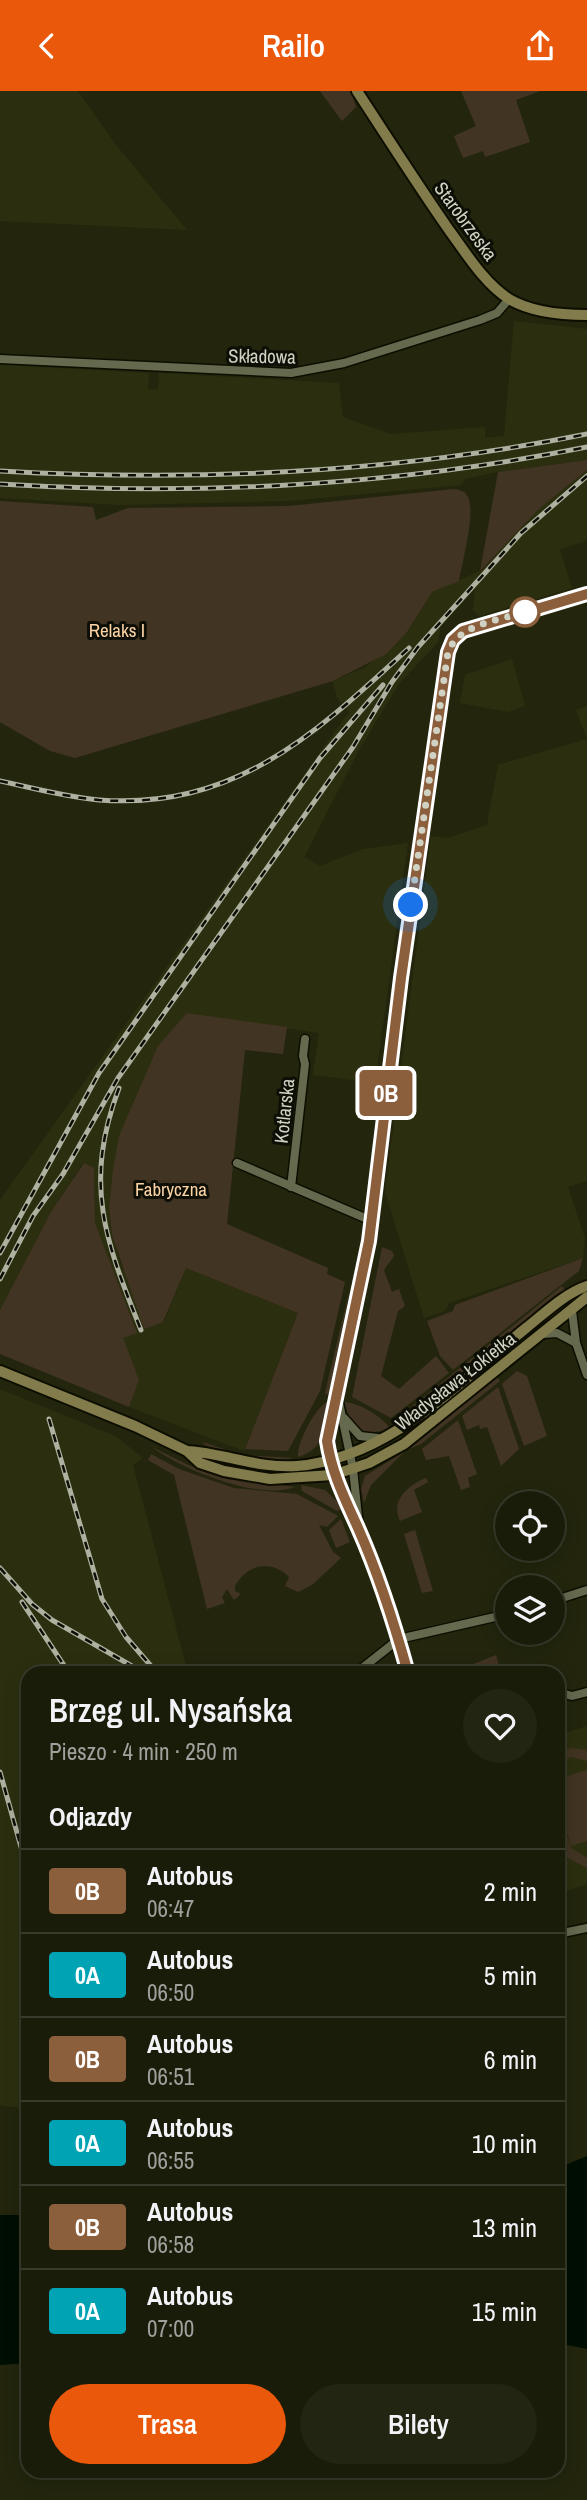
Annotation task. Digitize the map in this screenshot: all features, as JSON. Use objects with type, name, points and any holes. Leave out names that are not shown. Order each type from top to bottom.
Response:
[{"type":"main road","name":"Starobrzeska","points":[[357,91],[463,249],[488,281],[509,299],[566,315],[587,315]]},
{"type":"main road","name":"Władysława Łokietka","points":[[187,1451],[262,1466],[296,1466],[350,1455],[388,1437],[547,1311],[587,1286]]},
{"type":"main road","name":"Władysława Łokietka","points":[[0,1371],[135,1426],[187,1451],[201,1463],[245,1476],[297,1479],[333,1475],[383,1457],[404,1444],[587,1297]]},
{"type":"street","name":"Składowa","points":[[0,359],[124,367],[308,372],[480,320],[496,313],[509,299]]},
{"type":"street","points":[[406,1666],[400,1639],[359,1529],[333,1475],[327,1441],[331,1415],[338,1398],[372,1221],[381,1126],[448,652],[458,635],[473,628],[587,594]]},
{"type":"street","name":"Kotlarska","points":[[291,1187],[305,1039]]},
{"type":"street","points":[[237,1163],[372,1221]]},
{"type":"street","points":[[572,1311],[576,1343],[587,1375]]},
{"type":"street","points":[[543,1334],[557,1333],[576,1343]]},
{"type":"street","points":[[338,1398],[354,1469],[359,1529]]},
{"type":"street","points":[[340,1412],[350,1429],[360,1436],[371,1439],[388,1437]]},
{"type":"street","points":[[565,1597],[587,1590]]},
{"type":"street","points":[[365,1666],[400,1639],[495,1616]]},
{"type":"street","points":[[565,1694],[572,1696],[587,1692]]},
{"type":"street","points":[[565,1933],[587,1928]]},
{"type":"shaded area","points":[[0,91],[78,91],[116,145],[187,230],[0,221]]},
{"type":"shaded area","points":[[514,321],[587,329],[587,460],[498,472],[465,479],[461,485],[288,501],[119,505],[0,498],[0,365],[149,373],[148,389],[155,390],[158,389],[159,373],[339,383],[343,417],[390,434],[485,427],[485,438],[504,436]]},
{"type":"shaded area","points":[[587,470],[587,540],[560,550],[572,588],[479,616],[473,610],[475,589],[441,626],[438,642],[399,684],[359,750],[304,857],[320,866],[363,849],[408,843],[375,1083],[313,1075],[319,1033],[187,1013],[119,1136],[109,1207],[112,1235],[122,1268],[164,1322],[186,1268],[298,1313],[244,1451],[129,1407],[139,1380],[122,1338],[136,1332],[95,1223],[94,1168],[83,1163],[52,1210],[0,1310],[0,1200],[349,712],[337,698],[333,681],[364,668],[407,632],[432,592],[480,571],[540,508]]},
{"type":"shaded area","points":[[512,659],[525,706],[508,712],[460,703],[465,675]]},
{"type":"shaded area","points":[[587,706],[587,739],[576,710]]},
{"type":"shaded area","points":[[587,739],[587,1181],[568,1187],[585,1238],[583,1258],[449,1303],[445,1311],[424,1318],[385,1192],[431,836],[448,838],[487,825],[498,765]]},
{"type":"shaded area","points":[[0,1389],[117,1437],[143,1458],[133,1465],[186,1666],[21,1666],[21,2108],[0,2105]]},
{"type":"shaded area","points":[[587,1726],[587,1884],[565,1892],[565,1733]]},
{"type":"shaded area","points":[[587,2156],[587,2349],[565,2344],[565,2165]]},
{"type":"shaded area","points":[[0,2215],[21,2215],[21,2364],[0,2365]]},
{"type":"green space","points":[[320,91],[351,91],[356,107],[342,121]]},
{"type":"green space","points":[[461,91],[540,91],[516,100],[530,142],[485,157],[483,151],[463,158],[454,136],[476,126]]},
{"type":"green space","points":[[587,460],[587,470],[540,508],[480,571],[498,472]]},
{"type":"green space","name":"Relaks I","points":[[454,489],[465,493],[470,504],[469,526],[459,581],[432,592],[407,632],[386,654],[333,681],[75,758],[50,751],[0,722],[0,501],[93,507],[96,520],[128,508],[289,506]]},
{"type":"green space","name":"Fabryczna","points":[[187,1013],[287,1027],[283,1054],[245,1050],[227,1224],[328,1268],[327,1274],[345,1282],[320,1391],[288,1451],[245,1449],[298,1313],[186,1268],[163,1322],[144,1329],[112,1235],[109,1207],[119,1136],[158,1046]]},
{"type":"green space","points":[[84,1163],[94,1168],[95,1223],[137,1333],[123,1338],[139,1380],[129,1407],[0,1354],[0,1310],[52,1210]]},
{"type":"green space","points":[[382,1247],[392,1251],[394,1256],[384,1270],[392,1292],[399,1289],[405,1306],[398,1311],[381,1376],[399,1389],[436,1356],[449,1373],[391,1418],[352,1397]]},
{"type":"green space","points":[[583,1258],[579,1271],[453,1370],[440,1356],[427,1321],[453,1311],[455,1305]]},
{"type":"green space","points":[[351,1284],[329,1394],[325,1394],[327,1384]]},
{"type":"green space","points":[[562,1286],[565,1291],[395,1426],[394,1421]]},
{"type":"green space","points":[[572,1299],[575,1302],[452,1399],[511,1346]]},
{"type":"green space","points":[[517,1371],[527,1376],[547,1436],[524,1446],[502,1384]]},
{"type":"green space","points":[[497,1377],[500,1381],[421,1444],[409,1449]]},
{"type":"green space","points":[[498,1387],[519,1449],[501,1466],[487,1427],[480,1429],[479,1425],[467,1430],[462,1416]]},
{"type":"green space","points":[[328,1401],[325,1428],[319,1443],[314,1449],[298,1457],[300,1443],[308,1426]]},
{"type":"green space","points":[[344,1402],[370,1411],[391,1430],[365,1433],[351,1422]]},
{"type":"green space","points":[[458,1420],[477,1474],[468,1478],[470,1487],[461,1490],[449,1456],[426,1460],[422,1449]]},
{"type":"green space","points":[[202,1442],[243,1455],[293,1458],[246,1458],[220,1452]]},
{"type":"green space","points":[[152,1447],[188,1465],[227,1479],[295,1487],[261,1490],[220,1481],[181,1465]]},
{"type":"green space","points":[[405,1451],[371,1485],[364,1503],[361,1489],[365,1476]]},
{"type":"green space","points":[[151,1454],[179,1469],[234,1488],[297,1494],[338,1516],[327,1527],[319,1525],[333,1552],[341,1558],[312,1585],[298,1592],[285,1586],[289,1577],[282,1571],[267,1566],[253,1569],[235,1586],[235,1591],[241,1594],[234,1600],[227,1589],[222,1597],[225,1603],[207,1609],[174,1475],[148,1460]]},
{"type":"green space","points":[[426,1478],[428,1482],[414,1490],[422,1512],[400,1521],[397,1507],[402,1495]]},
{"type":"green space","points":[[301,1485],[325,1490],[344,1508],[337,1511],[302,1491]]},
{"type":"green space","points":[[341,1519],[350,1542],[336,1548],[329,1530]]},
{"type":"green space","points":[[415,1530],[433,1591],[422,1593],[404,1534]]},
{"type":"green space","points":[[496,1655],[499,1666],[468,1666]]},
{"type":"green space","points":[[565,1750],[587,1750],[587,1761],[571,1757],[565,1760]]},
{"type":"green space","points":[[587,1770],[587,1841],[571,1846],[565,1826],[565,1777]]},
{"type":"green space","points":[[565,1830],[571,1848],[587,1858],[587,1868],[566,1857],[568,1865],[565,1866]]},
{"type":"railway","points":[[0,471],[148,475],[295,471],[442,458],[587,434]]},
{"type":"railway","points":[[0,484],[148,489],[295,485],[441,471],[587,447]]},
{"type":"railway","points":[[0,1279],[33,1216],[63,1174],[118,1078],[353,747],[392,682],[418,647],[521,533],[587,476]]},
{"type":"railway","points":[[0,781],[99,800],[148,800],[192,792],[233,779],[270,760],[306,736],[341,709],[409,648]]},
{"type":"railway","points":[[0,1253],[99,1073],[320,758],[383,685]]},
{"type":"railway","points":[[119,1088],[108,1122],[102,1154],[103,1211],[117,1268],[141,1330]]},
{"type":"railway","points":[[49,1419],[102,1599],[126,1637],[151,1666]]},
{"type":"railway","points":[[0,1568],[32,1604],[52,1620],[132,1666]]},
{"type":"railway","points":[[22,1602],[64,1666]]},
{"type":"railway","points":[[0,1772],[21,1847]]},
{"type":"bus line","name":"0B","points":[[406,1666],[400,1639],[359,1529],[333,1475],[327,1441],[369,1241],[381,1126],[448,652],[453,640],[463,631],[587,594]]},
{"type":"route","points":[[411,905],[448,652],[453,640],[463,631],[525,612]]}]
